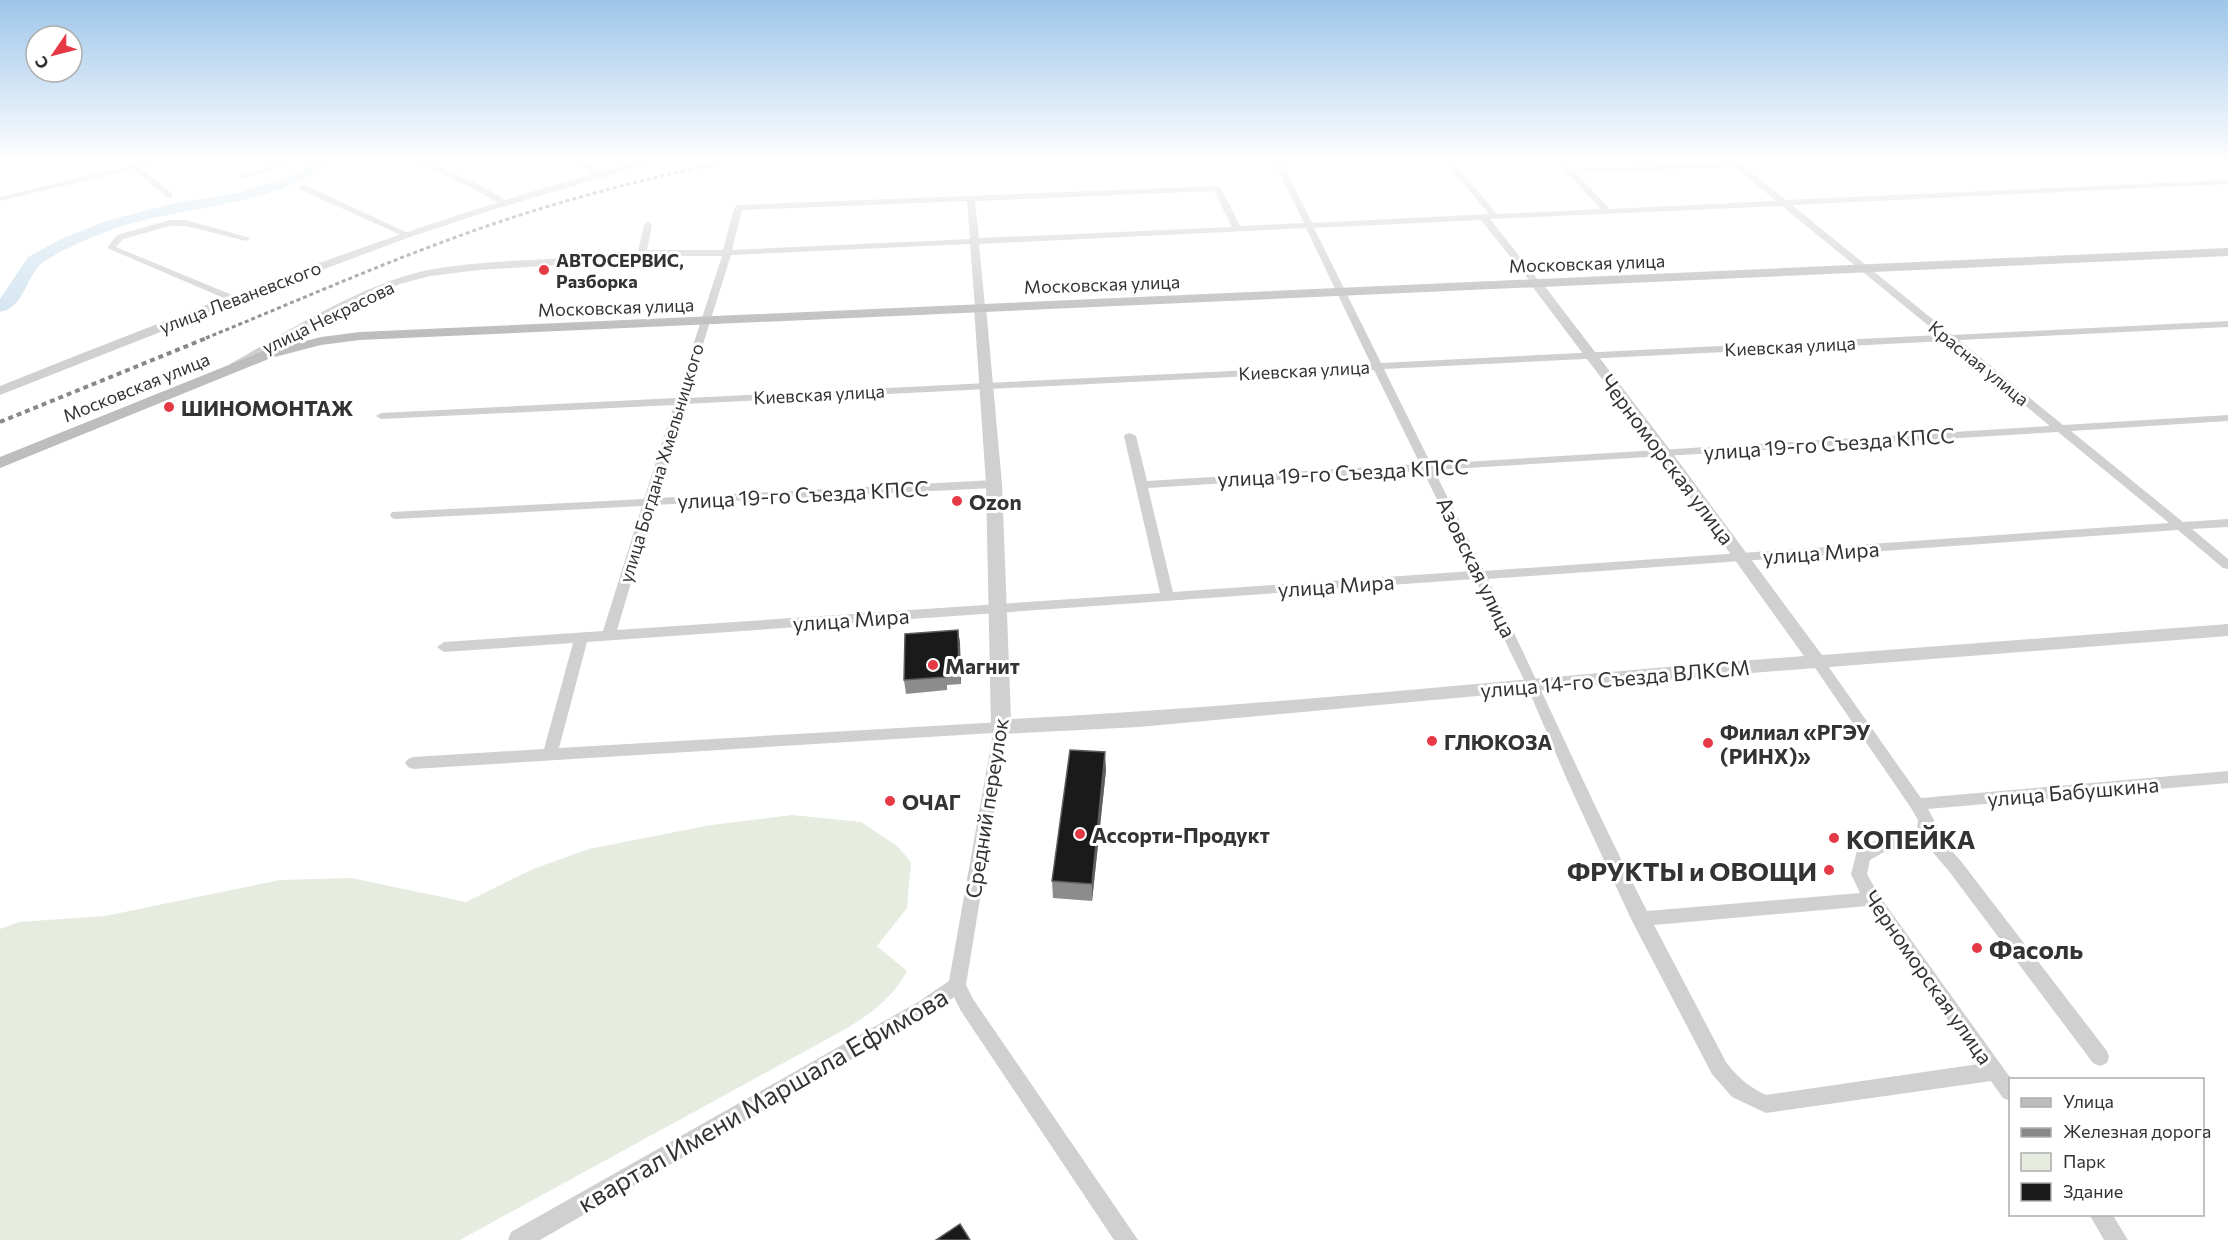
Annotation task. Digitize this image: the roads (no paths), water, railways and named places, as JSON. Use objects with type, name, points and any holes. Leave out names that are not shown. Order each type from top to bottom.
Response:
[{"type":"main road","name":"Московская улица","points":[[0,463],[229,368],[266,355],[310,344],[360,336],[2228,252]]},
{"type":"street","points":[[370,218],[406,234]]},
{"type":"street","name":"улица Леваневского","points":[[0,391],[234,299],[455,218]]},
{"type":"street","name":"улица Богдана Хмельницкого","points":[[609,635],[727,253],[736,218]]},
{"type":"street","name":"Средний переулок","points":[[957,985],[1001,727],[993,484],[972,218]]},
{"type":"street","name":"улица Богдана Хмельницкого","points":[[1232,218],[1237,229]]},
{"type":"street","name":"Азовская улица","points":[[1305,218],[1533,684],[1563,757],[1640,919],[1719,1068],[1731,1085],[1748,1098],[1766,1104],[1995,1071]]},
{"type":"street","name":"Черноморская улица","points":[[1485,218],[1665,453],[1818,662],[1917,804],[1926,820],[1925,832],[1912,839],[1880,846],[1863,856],[1859,874],[1872,899],[2009,1091]]},
{"type":"street","name":"улица Некрасова","points":[[229,368],[325,315],[397,282],[429,273],[479,267],[543,265],[642,253],[727,253],[1496,218]]},
{"type":"street","name":"Красная улица","points":[[1802,218],[2228,565]]},
{"type":"street","points":[[234,299],[111,248],[120,237],[170,223],[186,223],[246,238]]},
{"type":"street","points":[[642,253],[648,225]]},
{"type":"street","name":"Киевская улица","points":[[381,416],[2228,324]]},
{"type":"street","name":"улица 19-го Съезда КПСС","points":[[1142,485],[2228,418]]},
{"type":"street","points":[[1130,436],[1168,597]]},
{"type":"street","name":"улица 19-го Съезда КПСС","points":[[396,515],[993,484]]},
{"type":"street","name":"улица Мира","points":[[444,647],[2228,524]]},
{"type":"street","name":"улица 14-го Съезда ВЛКСМ","points":[[1001,727],[1139,720],[1533,684],[2228,630]]},
{"type":"street","points":[[550,754],[582,637]]},
{"type":"street","points":[[412,763],[1001,727]]},
{"type":"street","name":"улица Бабушкина","points":[[1917,804],[2228,777]]},
{"type":"street","points":[[1925,832],[1954,865],[2100,1057]]},
{"type":"street","points":[[1640,919],[1872,899]]},
{"type":"street","name":"квартал Имени Маршала Ефимова","points":[[519,1240],[924,1008],[957,985],[967,1005],[1127,1240]]},
{"type":"street","points":[[2099,1216],[2117,1240]]},
{"type":"waterway","points":[[0,307],[9,301],[34,261],[67,243],[112,224],[136,218]]},
{"type":"railway","points":[[206,338],[395,260],[512,218]]},
{"type":"railway","points":[[0,422],[209,337]]},
{"type":"place","name":"АВТОСЕРВИС, Разборка","points":[[544,270]]},
{"type":"place","name":"ШИНОМОНТАЖ","points":[[169,407]]},
{"type":"place","name":"Ozon","points":[[957,501]]},
{"type":"place","name":"Магнит","points":[[933,665]]},
{"type":"place","name":"ГЛЮКОЗА","points":[[1432,741]]},
{"type":"place","name":"Филиал «РГЭУ (РИНХ)»","points":[[1708,743]]},
{"type":"place","name":"ОЧАГ","points":[[890,801]]},
{"type":"place","name":"Ассорти-Продукт","points":[[1080,834]]},
{"type":"place","name":"КОПЕЙКА","points":[[1834,838]]},
{"type":"place","name":"ФРУКТЫ и ОВОЩИ","points":[[1829,870]]},
{"type":"place","name":"Фасоль","points":[[1977,948]]}]
